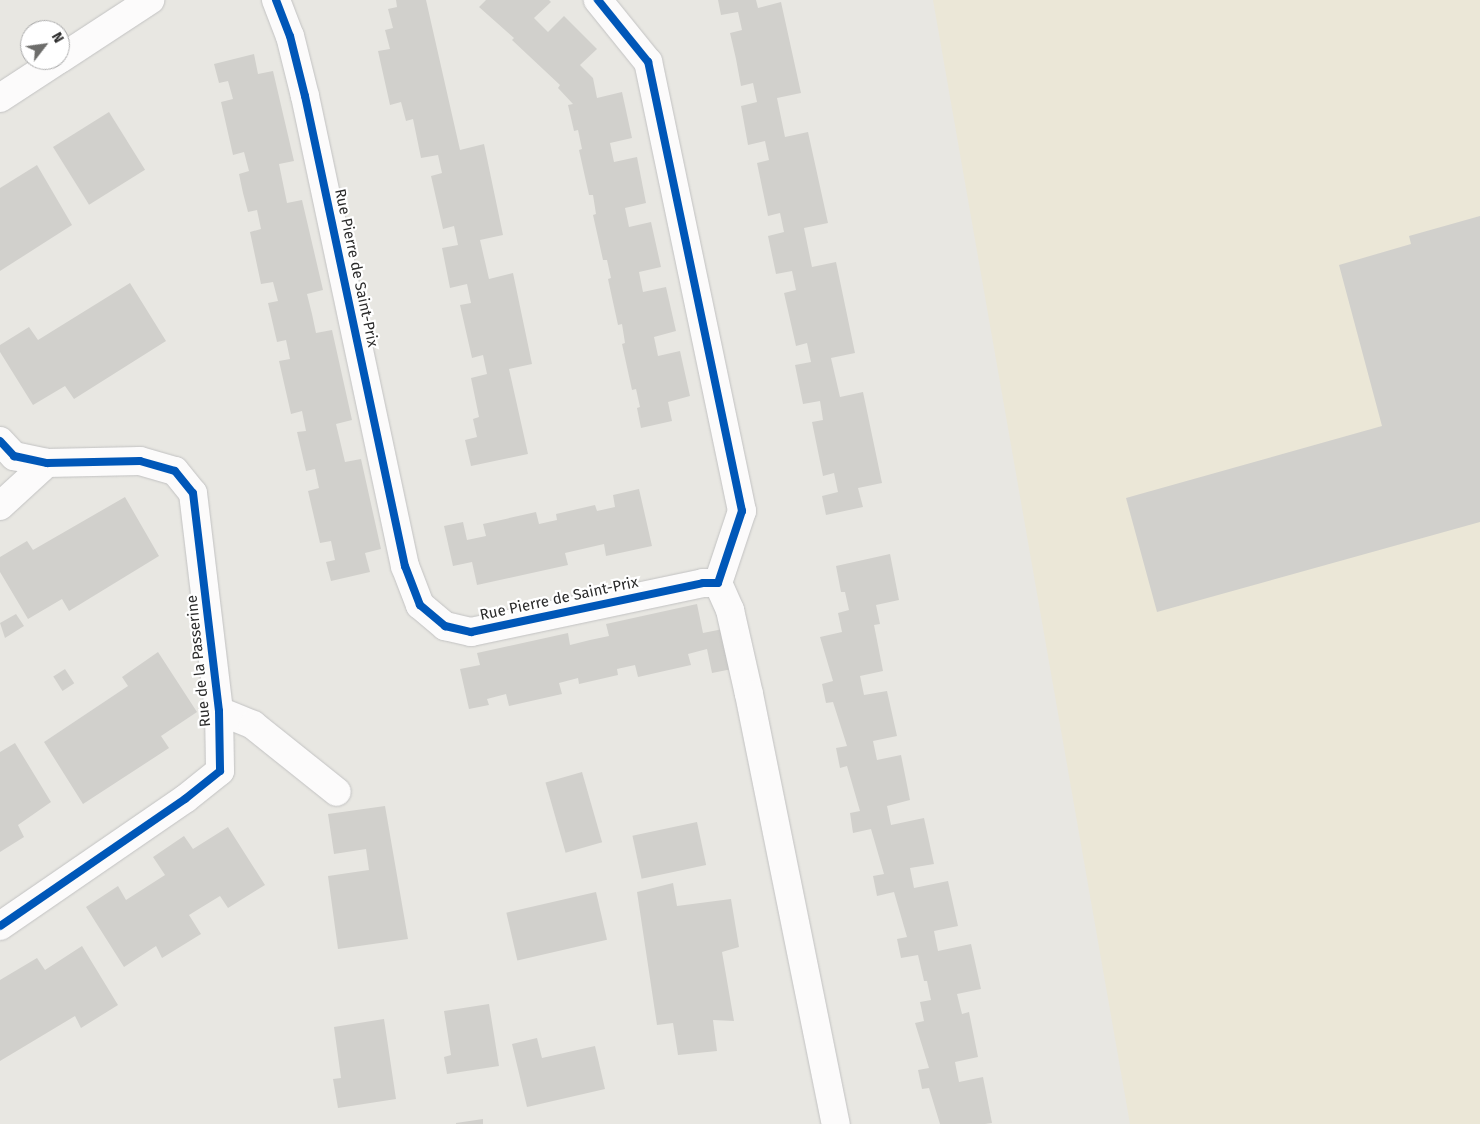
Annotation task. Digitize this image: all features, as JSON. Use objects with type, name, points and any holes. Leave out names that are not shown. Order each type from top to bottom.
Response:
[{"type":"street","points":[[70,52],[150,0]]},
{"type":"street","name":"Rue Pierre de Saint-Prix","points":[[276,0],[290,36],[305,96],[405,566],[420,605],[445,626],[471,632],[704,583],[718,583]]},
{"type":"street","points":[[598,0],[648,62],[660,107],[742,511],[718,583],[730,610],[749,694],[836,1124]]},
{"type":"street","points":[[0,98],[42,70]]},
{"type":"street","name":"Rue de la Passerine","points":[[0,441],[14,456],[47,463],[140,461],[175,471],[194,494],[219,711],[220,771],[185,800],[0,926]]},
{"type":"street","points":[[0,506],[15,496],[47,463]]},
{"type":"street","points":[[219,711],[253,725],[337,792]]},
{"type":"shaded area","points":[[933,0],[1480,0],[1480,1124],[1130,1124]]},
{"type":"building","points":[[396,0],[426,0],[460,150],[484,144],[503,235],[480,240],[489,279],[513,273],[532,364],[509,369],[528,454],[471,466],[465,440],[477,437],[473,419],[479,417],[471,378],[487,374],[483,355],[472,358],[460,305],[471,303],[467,284],[450,288],[442,248],[458,245],[454,226],[443,229],[431,176],[442,173],[438,155],[421,158],[413,119],[406,121],[401,102],[390,105],[378,51],[390,49],[385,30],[393,28],[388,9],[397,7]]},
{"type":"building","points":[[486,0],[549,0],[551,2],[534,18],[548,32],[564,16],[597,49],[580,65],[593,78],[597,98],[622,92],[632,138],[610,143],[614,162],[637,157],[646,203],[625,208],[629,227],[651,222],[661,267],[639,272],[643,292],[666,287],[676,331],[654,337],[658,356],[680,351],[690,396],[668,402],[672,421],[641,428],[637,408],[640,407],[636,389],[632,390],[622,344],[625,343],[622,324],[618,325],[608,279],[611,278],[607,260],[603,260],[593,215],[596,214],[593,195],[589,195],[579,150],[582,149],[578,130],[574,131],[568,105],[573,104],[558,88],[560,85],[512,40],[514,38],[479,7]]},
{"type":"building","points":[[718,0],[756,0],[758,8],[781,2],[801,93],[777,98],[785,137],[808,132],[828,223],[804,228],[812,267],[836,262],[855,353],[831,358],[840,397],[863,392],[882,483],[858,488],[863,507],[826,515],[822,496],[838,492],[834,473],[823,476],[812,422],[823,420],[820,401],[803,404],[795,365],[811,362],[807,343],[796,346],[784,293],[796,290],[792,271],[776,274],[768,236],[784,232],[780,213],[768,216],[757,163],[769,160],[765,141],[748,145],[741,106],[757,102],[753,83],[741,86],[730,33],[742,30],[738,12],[721,15]]},
{"type":"building","points":[[254,54],[258,74],[273,71],[294,161],[279,164],[287,203],[302,200],[323,290],[307,294],[316,333],[332,330],[352,420],[336,424],[345,462],[361,459],[381,549],[365,553],[370,572],[331,581],[326,562],[335,560],[331,541],[320,543],[308,491],[319,488],[315,469],[306,471],[297,432],[306,431],[302,411],[291,414],[279,361],[290,359],[286,340],[277,342],[268,303],[278,301],[273,282],[261,284],[250,232],[261,229],[257,210],[248,212],[239,174],[249,171],[244,152],[233,155],[221,102],[233,99],[228,81],[219,83],[214,64]]},
{"type":"building","points":[[109,112],[145,170],[89,205],[53,147]]},
{"type":"building","points":[[37,165],[72,225],[0,271],[0,188]]},
{"type":"building","points":[[1480,216],[1480,522],[1157,612],[1126,498],[1382,426],[1339,265],[1411,244],[1409,236]]},
{"type":"building","points":[[130,283],[166,341],[74,399],[65,386],[33,405],[0,352],[0,345],[29,327],[38,340]]},
{"type":"building","points":[[639,489],[652,546],[606,556],[604,544],[565,553],[568,565],[477,585],[472,562],[453,566],[444,526],[463,522],[467,540],[486,536],[483,524],[536,512],[539,524],[557,520],[556,514],[595,505],[597,511],[615,507],[613,495]]},
{"type":"building","points":[[125,497],[159,556],[69,611],[62,599],[28,619],[0,572],[0,557],[27,541],[33,550]]},
{"type":"building","points":[[890,554],[899,600],[876,605],[880,624],[874,625],[883,671],[860,676],[864,695],[887,691],[897,736],[873,741],[877,760],[901,755],[910,800],[887,806],[891,825],[924,818],[934,864],[910,868],[914,888],[948,881],[958,926],[934,931],[938,951],[971,944],[981,989],[957,994],[962,1014],[969,1012],[978,1057],[955,1062],[959,1082],[983,1077],[992,1123],[940,1124],[929,1088],[922,1089],[918,1070],[929,1068],[915,1023],[924,1021],[920,1002],[931,1000],[927,981],[924,981],[918,955],[901,958],[897,939],[907,937],[894,892],[877,896],[873,876],[884,874],[871,829],[853,833],[850,813],[860,811],[847,766],[840,768],[836,748],[847,746],[833,702],[826,703],[822,684],[833,681],[820,637],[842,632],[838,613],[849,610],[845,592],[841,592],[836,566]]},
{"type":"building","points":[[697,604],[703,633],[723,629],[732,669],[712,673],[707,649],[688,654],[691,665],[638,677],[635,665],[617,669],[618,675],[579,684],[578,678],[559,683],[562,694],[509,706],[506,694],[487,699],[489,705],[469,709],[460,669],[480,665],[477,653],[568,633],[570,645],[609,636],[606,624]]},
{"type":"building","points":[[16,614],[24,626],[5,638],[0,623]]},
{"type":"building","points":[[158,652],[197,712],[161,736],[169,748],[83,804],[44,742],[128,686],[122,677]]},
{"type":"building","points":[[65,669],[74,683],[63,691],[53,677]]},
{"type":"building","points":[[15,743],[51,802],[18,825],[24,837],[0,852],[0,752]]},
{"type":"building","points":[[582,772],[602,842],[566,853],[545,782]]},
{"type":"building","points":[[385,806],[408,939],[338,949],[328,876],[369,870],[366,849],[334,854],[328,814]]},
{"type":"building","points":[[697,822],[706,865],[642,879],[632,836]]},
{"type":"building","points":[[228,827],[265,885],[228,908],[220,896],[189,915],[201,934],[162,958],[156,946],[124,967],[86,907],[118,886],[126,900],[165,875],[153,857],[184,836],[193,849]]},
{"type":"building","points":[[673,883],[677,906],[731,899],[739,947],[722,952],[734,1021],[713,1020],[717,1051],[678,1055],[673,1023],[657,1025],[637,892]]},
{"type":"building","points":[[596,892],[607,940],[517,960],[506,913]]},
{"type":"building","points":[[82,946],[118,1005],[81,1028],[75,1016],[0,1061],[0,980],[37,958],[45,970]]},
{"type":"building","points":[[489,1004],[499,1066],[447,1074],[444,1057],[451,1055],[444,1011]]},
{"type":"building","points":[[384,1019],[396,1099],[338,1108],[333,1079],[341,1078],[334,1027]]},
{"type":"building","points":[[537,1038],[542,1058],[595,1046],[605,1089],[527,1107],[512,1044]]},
{"type":"building","points":[[483,1119],[483,1124],[456,1124],[456,1123]]},
{"type":"cycle path","points":[[276,0],[290,36],[305,96],[405,566],[420,605],[445,626],[471,632],[703,583],[718,583],[742,511],[648,62],[598,0]]},
{"type":"cycle path","points":[[0,441],[14,456],[47,463],[140,461],[175,471],[193,493],[219,711],[220,771],[185,799],[0,926]]}]
